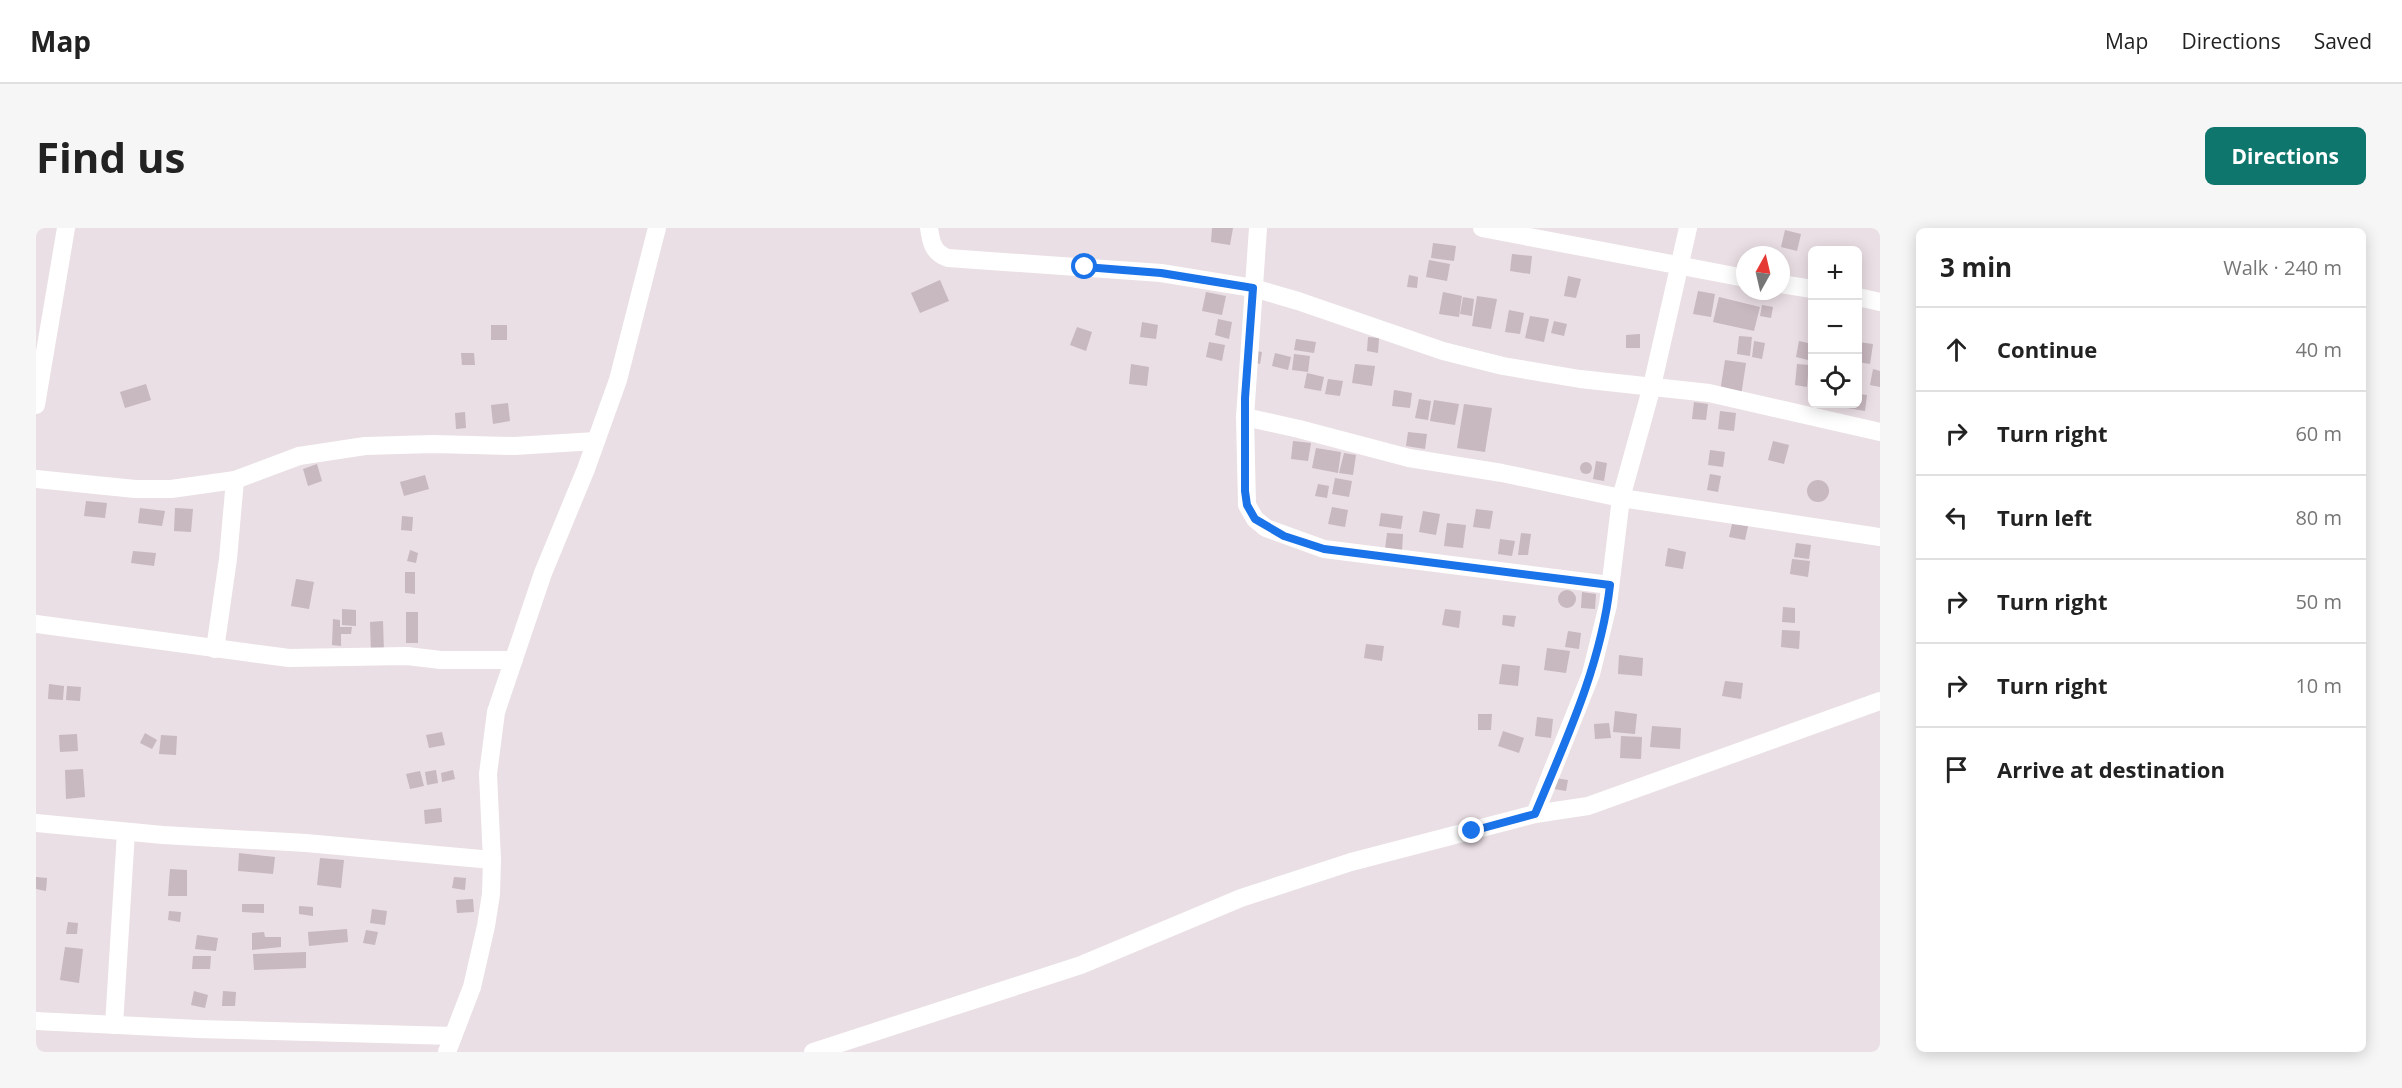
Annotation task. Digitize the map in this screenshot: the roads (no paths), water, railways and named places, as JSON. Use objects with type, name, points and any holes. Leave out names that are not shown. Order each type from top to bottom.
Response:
[{"type":"street","points":[[36,405],[66,228]]},
{"type":"street","points":[[36,1021],[450,1044],[472,987],[491,894],[492,860],[488,774],[496,712],[543,573],[618,380],[657,228]]},
{"type":"street","points":[[929,228],[933,248],[937,254],[948,258],[1161,273],[1253,288],[1298,301],[1443,351],[1503,366],[1580,379],[1709,393],[1880,432]]},
{"type":"street","points":[[1258,228],[1245,417],[1247,505],[1255,519],[1266,528],[1324,549],[1610,585]]},
{"type":"street","points":[[1482,228],[1736,276]]},
{"type":"street","points":[[1535,814],[1591,674],[1608,605],[1621,498],[1652,386],[1688,228]]},
{"type":"street","points":[[1790,285],[1808,288]]},
{"type":"street","points":[[1862,298],[1880,302]]},
{"type":"street","points":[[1245,417],[1409,458],[1502,473],[1621,498],[1880,537]]},
{"type":"street","points":[[36,479],[135,489],[171,489],[234,480],[299,456],[365,446],[434,444],[514,446],[596,441]]},
{"type":"street","points":[[215,649],[228,559],[234,480]]},
{"type":"street","points":[[36,624],[289,658],[407,656],[441,660],[514,660]]},
{"type":"street","points":[[813,1052],[1081,965],[1241,898],[1350,862],[1535,814],[1588,806],[1880,701]]},
{"type":"street","points":[[36,823],[126,832],[306,843],[492,860]]},
{"type":"street","points":[[114,1024],[126,832]]}]
